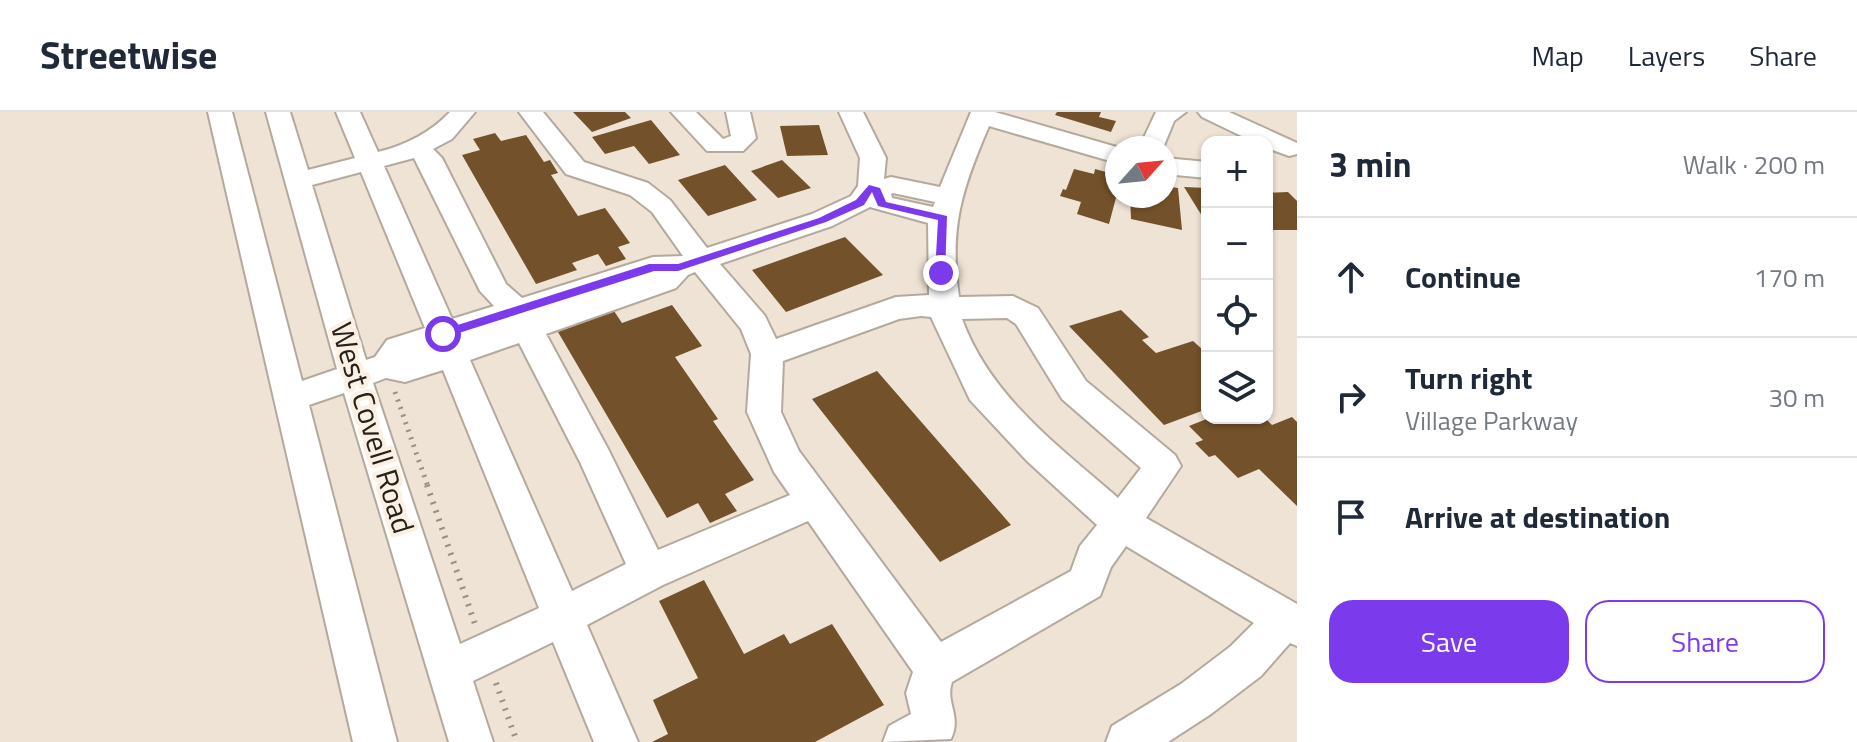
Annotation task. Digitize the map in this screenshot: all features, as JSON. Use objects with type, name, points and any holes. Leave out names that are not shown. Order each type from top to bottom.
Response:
[{"type":"street","points":[[220,112],[375,742]]},
{"type":"street","name":"West Covell Road","points":[[278,112],[299,180],[371,372],[449,671],[471,742]]},
{"type":"street","points":[[348,112],[616,742]]},
{"type":"street","points":[[299,180],[417,148],[443,134],[462,112]]},
{"type":"street","points":[[531,112],[575,168],[639,189],[661,206],[690,264],[754,324],[767,354],[764,412],[786,461],[935,668]]},
{"type":"street","points":[[683,112],[716,146],[734,146],[744,138],[738,112]]},
{"type":"street","points":[[851,112],[873,158],[873,189],[881,204],[946,208]]},
{"type":"street","points":[[1156,136],[1164,117],[1174,112]]},
{"type":"street","points":[[1210,112],[1284,151]]},
{"type":"street","points":[[1105,151],[982,114],[946,208],[941,273],[947,321],[982,391],[1039,451],[1122,524],[1290,623],[1196,699],[1128,742]]},
{"type":"street","points":[[417,148],[429,158],[495,291],[522,319],[596,459],[649,572]]},
{"type":"street","points":[[1177,167],[1201,169]]},
{"type":"street","points":[[292,397],[371,372],[405,370],[448,344],[522,319],[666,281],[690,264],[822,220],[860,202],[873,189]]},
{"type":"street","points":[[767,354],[896,308],[921,305],[946,308],[1013,307],[1027,316],[1074,390],[1163,466],[1094,559],[1086,583],[935,668],[927,693],[929,736]]},
{"type":"street","points":[[449,671],[649,572],[814,502]]},
{"type":"path","points":[[371,372],[486,655],[517,742]]},
{"type":"building","points":[[573,112],[625,112],[631,118],[592,132]]},
{"type":"building","points":[[1057,112],[1101,112],[1099,117],[1116,121],[1111,132],[1055,115]]},
{"type":"building","points":[[651,120],[680,155],[649,164],[634,146],[605,154],[592,137]]},
{"type":"building","points":[[819,125],[828,155],[787,156],[780,126]]},
{"type":"building","points":[[495,133],[501,141],[526,135],[544,162],[550,160],[558,173],[551,175],[578,216],[605,208],[630,243],[618,247],[626,259],[606,266],[598,254],[572,263],[577,270],[536,284],[462,155],[480,150],[473,139]]},
{"type":"building","points":[[782,160],[811,188],[778,198],[751,171]]},
{"type":"building","points":[[725,165],[757,200],[708,216],[678,180]]},
{"type":"building","points":[[1074,169],[1094,174],[1095,169],[1105,172],[1105,208],[1113,208],[1109,224],[1077,214],[1081,202],[1060,196],[1063,189],[1066,190]]},
{"type":"building","points":[[1184,187],[1201,188],[1201,214]]},
{"type":"building","points":[[1178,188],[1182,230],[1131,219],[1131,208],[1177,208]]},
{"type":"building","points":[[1288,192],[1297,201],[1297,230],[1273,230],[1273,193]]},
{"type":"building","points":[[845,237],[883,275],[786,312],[752,270]]},
{"type":"building","points":[[672,305],[702,346],[675,357],[718,419],[713,421],[754,480],[725,494],[737,511],[710,523],[698,503],[667,518],[558,332],[614,311],[622,323]]},
{"type":"building","points":[[1121,310],[1149,337],[1142,340],[1156,353],[1193,341],[1201,348],[1201,411],[1164,425],[1069,326]]},
{"type":"building","points":[[877,371],[1011,525],[940,562],[812,399]]},
{"type":"building","points":[[1292,417],[1297,422],[1297,506],[1259,469],[1238,478],[1215,455],[1209,457],[1195,443],[1203,440],[1189,426],[1201,421],[1201,424],[1272,425]]},
{"type":"building","points":[[704,580],[744,654],[784,634],[790,644],[832,624],[884,705],[815,742],[652,742],[668,734],[653,700],[698,678],[659,601]]},
{"type":"route","points":[[443,334],[653,267],[678,268],[822,220],[860,202],[869,188],[877,190],[881,204],[943,218],[941,273]]}]
